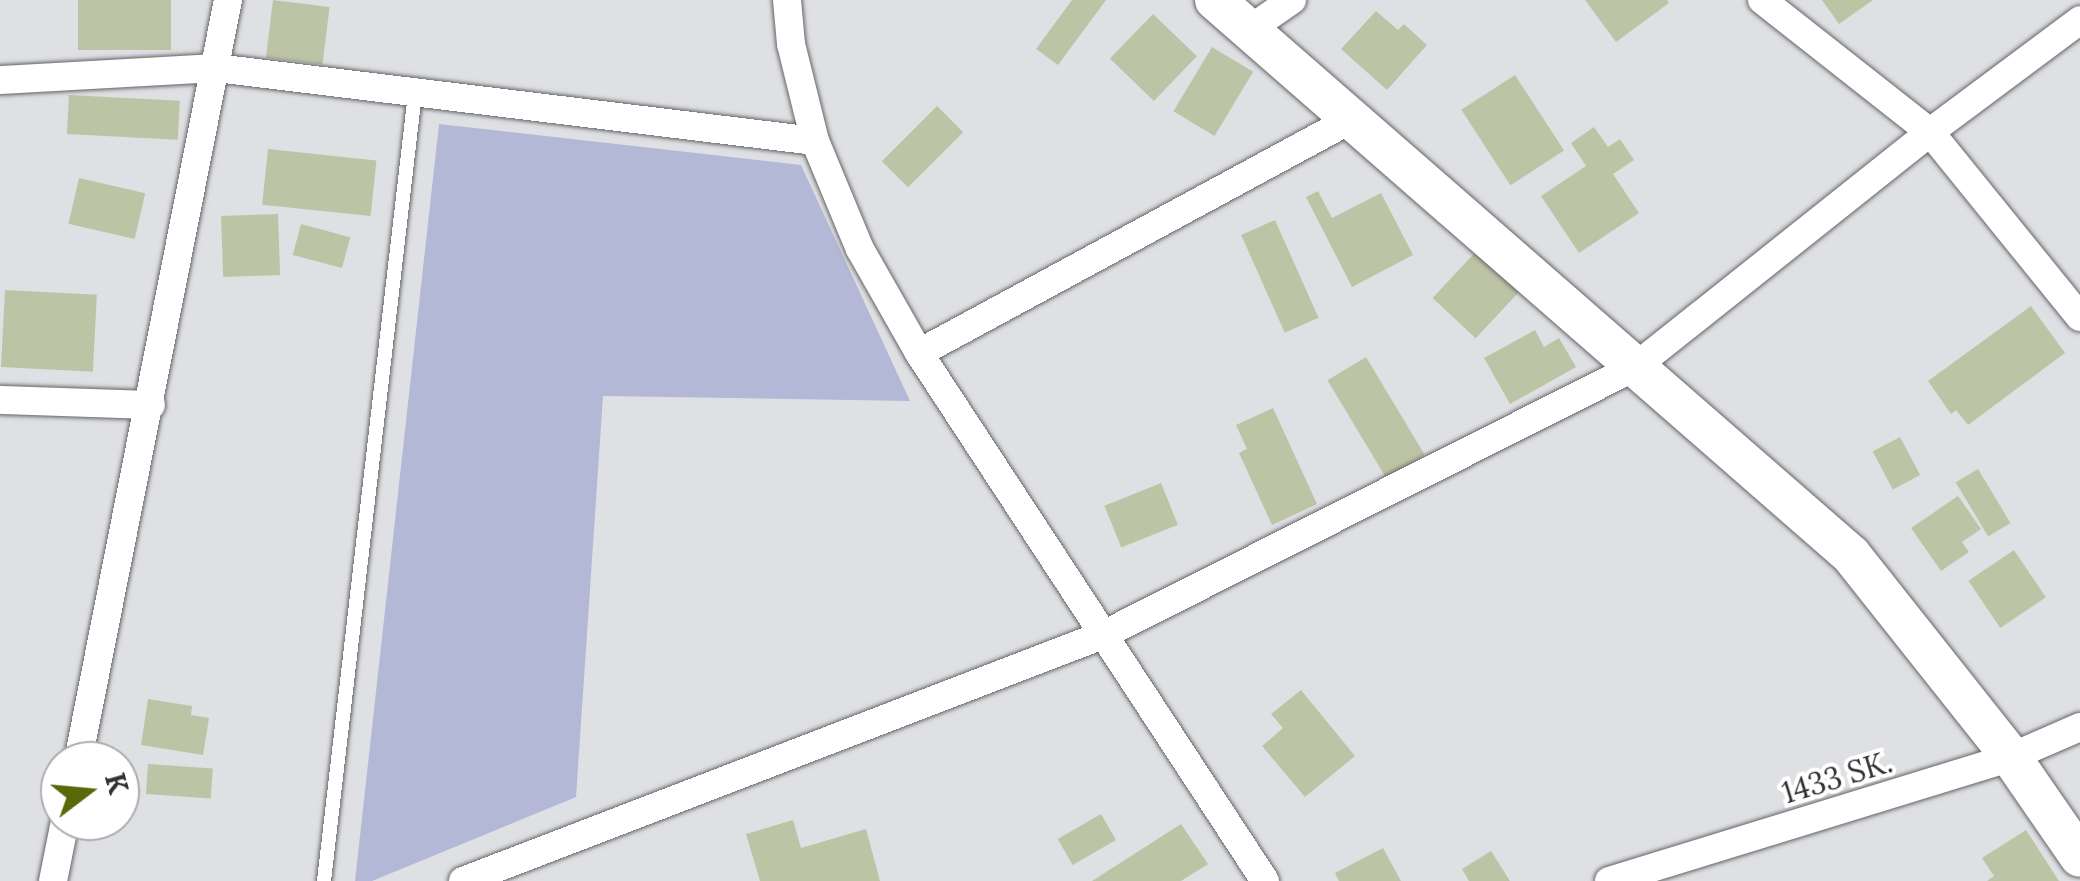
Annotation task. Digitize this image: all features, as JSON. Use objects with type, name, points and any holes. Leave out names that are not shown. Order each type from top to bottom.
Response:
[{"type":"street","points":[[82,741],[228,0]]},
{"type":"street","points":[[787,0],[791,44],[815,142],[860,249],[918,353],[1266,881]]},
{"type":"street","points":[[1215,0],[1852,555],[2011,757],[2080,857]]},
{"type":"street","points":[[1250,29],[1292,0]]},
{"type":"street","points":[[1762,0],[1930,132],[2080,317]]},
{"type":"street","points":[[463,881],[1103,635],[1634,367],[1930,132],[2080,20]]},
{"type":"street","points":[[0,80],[216,68],[815,142]]},
{"type":"street","points":[[918,353],[1350,120]]},
{"type":"street","points":[[0,400],[151,405]]},
{"type":"street","name":"1433 SK.","points":[[1610,881],[2011,757],[2080,727]]},
{"type":"street","points":[[53,881],[61,841]]},
{"type":"street","points":[[536,852],[538,881]]},
{"type":"lane","points":[[324,881],[414,93]]},
{"type":"shaded area","points":[[439,124],[801,165],[910,401],[603,396],[576,797],[372,881],[355,881]]},
{"type":"building","points":[[78,0],[171,0],[171,50],[78,50]]},
{"type":"building","points":[[273,0],[330,7],[323,65],[266,58]]},
{"type":"building","points":[[1072,0],[1106,0],[1058,65],[1036,49]]},
{"type":"building","points":[[1585,0],[1667,0],[1669,3],[1616,42]]},
{"type":"building","points":[[1822,0],[1873,0],[1839,24]]},
{"type":"building","points":[[1376,11],[1398,30],[1404,24],[1427,45],[1387,90],[1341,49]]},
{"type":"building","points":[[1153,14],[1197,56],[1154,101],[1110,59]]},
{"type":"building","points":[[1212,47],[1253,72],[1215,136],[1173,111]]},
{"type":"building","points":[[1515,75],[1564,150],[1510,185],[1461,110]]},
{"type":"building","points":[[69,95],[180,101],[178,140],[67,134]]},
{"type":"building","points":[[937,106],[963,132],[908,187],[882,161]]},
{"type":"building","points":[[1594,127],[1608,147],[1620,139],[1634,160],[1613,174],[1639,213],[1579,253],[1541,196],[1586,166],[1571,143]]},
{"type":"building","points":[[268,149],[376,160],[371,216],[262,205]]},
{"type":"building","points":[[79,178],[145,193],[135,239],[68,224]]},
{"type":"building","points":[[1318,191],[1332,218],[1381,193],[1413,255],[1352,287],[1306,197]]},
{"type":"building","points":[[278,214],[280,275],[223,277],[221,216]]},
{"type":"building","points":[[1275,220],[1319,318],[1285,333],[1241,235]]},
{"type":"building","points":[[301,224],[350,237],[342,268],[293,255]]},
{"type":"building","points":[[1483,244],[1526,284],[1476,338],[1433,298]]},
{"type":"building","points":[[5,290],[97,295],[93,372],[1,367]]},
{"type":"building","points":[[2031,306],[2065,353],[1968,425],[1956,410],[1951,414],[1928,381]]},
{"type":"building","points":[[1535,330],[1544,347],[1559,338],[1576,367],[1510,404],[1484,358]]},
{"type":"building","points":[[1366,357],[1425,455],[1386,478],[1327,380]]},
{"type":"building","points":[[1273,408],[1317,504],[1272,525],[1239,453],[1247,449],[1236,425]]},
{"type":"building","points":[[1900,437],[1920,475],[1893,490],[1873,452]]},
{"type":"building","points":[[1978,469],[2010,523],[1988,536],[1956,482]]},
{"type":"building","points":[[1161,483],[1178,525],[1121,548],[1104,506]]},
{"type":"building","points":[[1958,496],[1981,529],[1962,542],[1969,552],[1941,571],[1911,528]]},
{"type":"building","points":[[2014,550],[2046,597],[2000,628],[1968,581]]},
{"type":"building","points":[[1301,690],[1355,756],[1305,797],[1262,746],[1283,728],[1271,714]]},
{"type":"building","points":[[148,699],[192,706],[191,715],[209,718],[203,755],[141,745]]},
{"type":"building","points":[[148,764],[213,769],[211,798],[146,794]]},
{"type":"building","points":[[1101,814],[1116,840],[1073,865],[1058,839]]},
{"type":"building","points":[[793,820],[801,848],[866,829],[880,881],[760,881],[746,834]]},
{"type":"building","points":[[1181,824],[1208,864],[1181,881],[1092,881]]},
{"type":"building","points":[[2026,830],[2059,881],[1987,881],[1994,876],[1982,858]]},
{"type":"building","points":[[1383,848],[1401,881],[1339,881],[1335,873]]},
{"type":"building","points":[[1491,851],[1510,881],[1469,881],[1462,869]]}]
